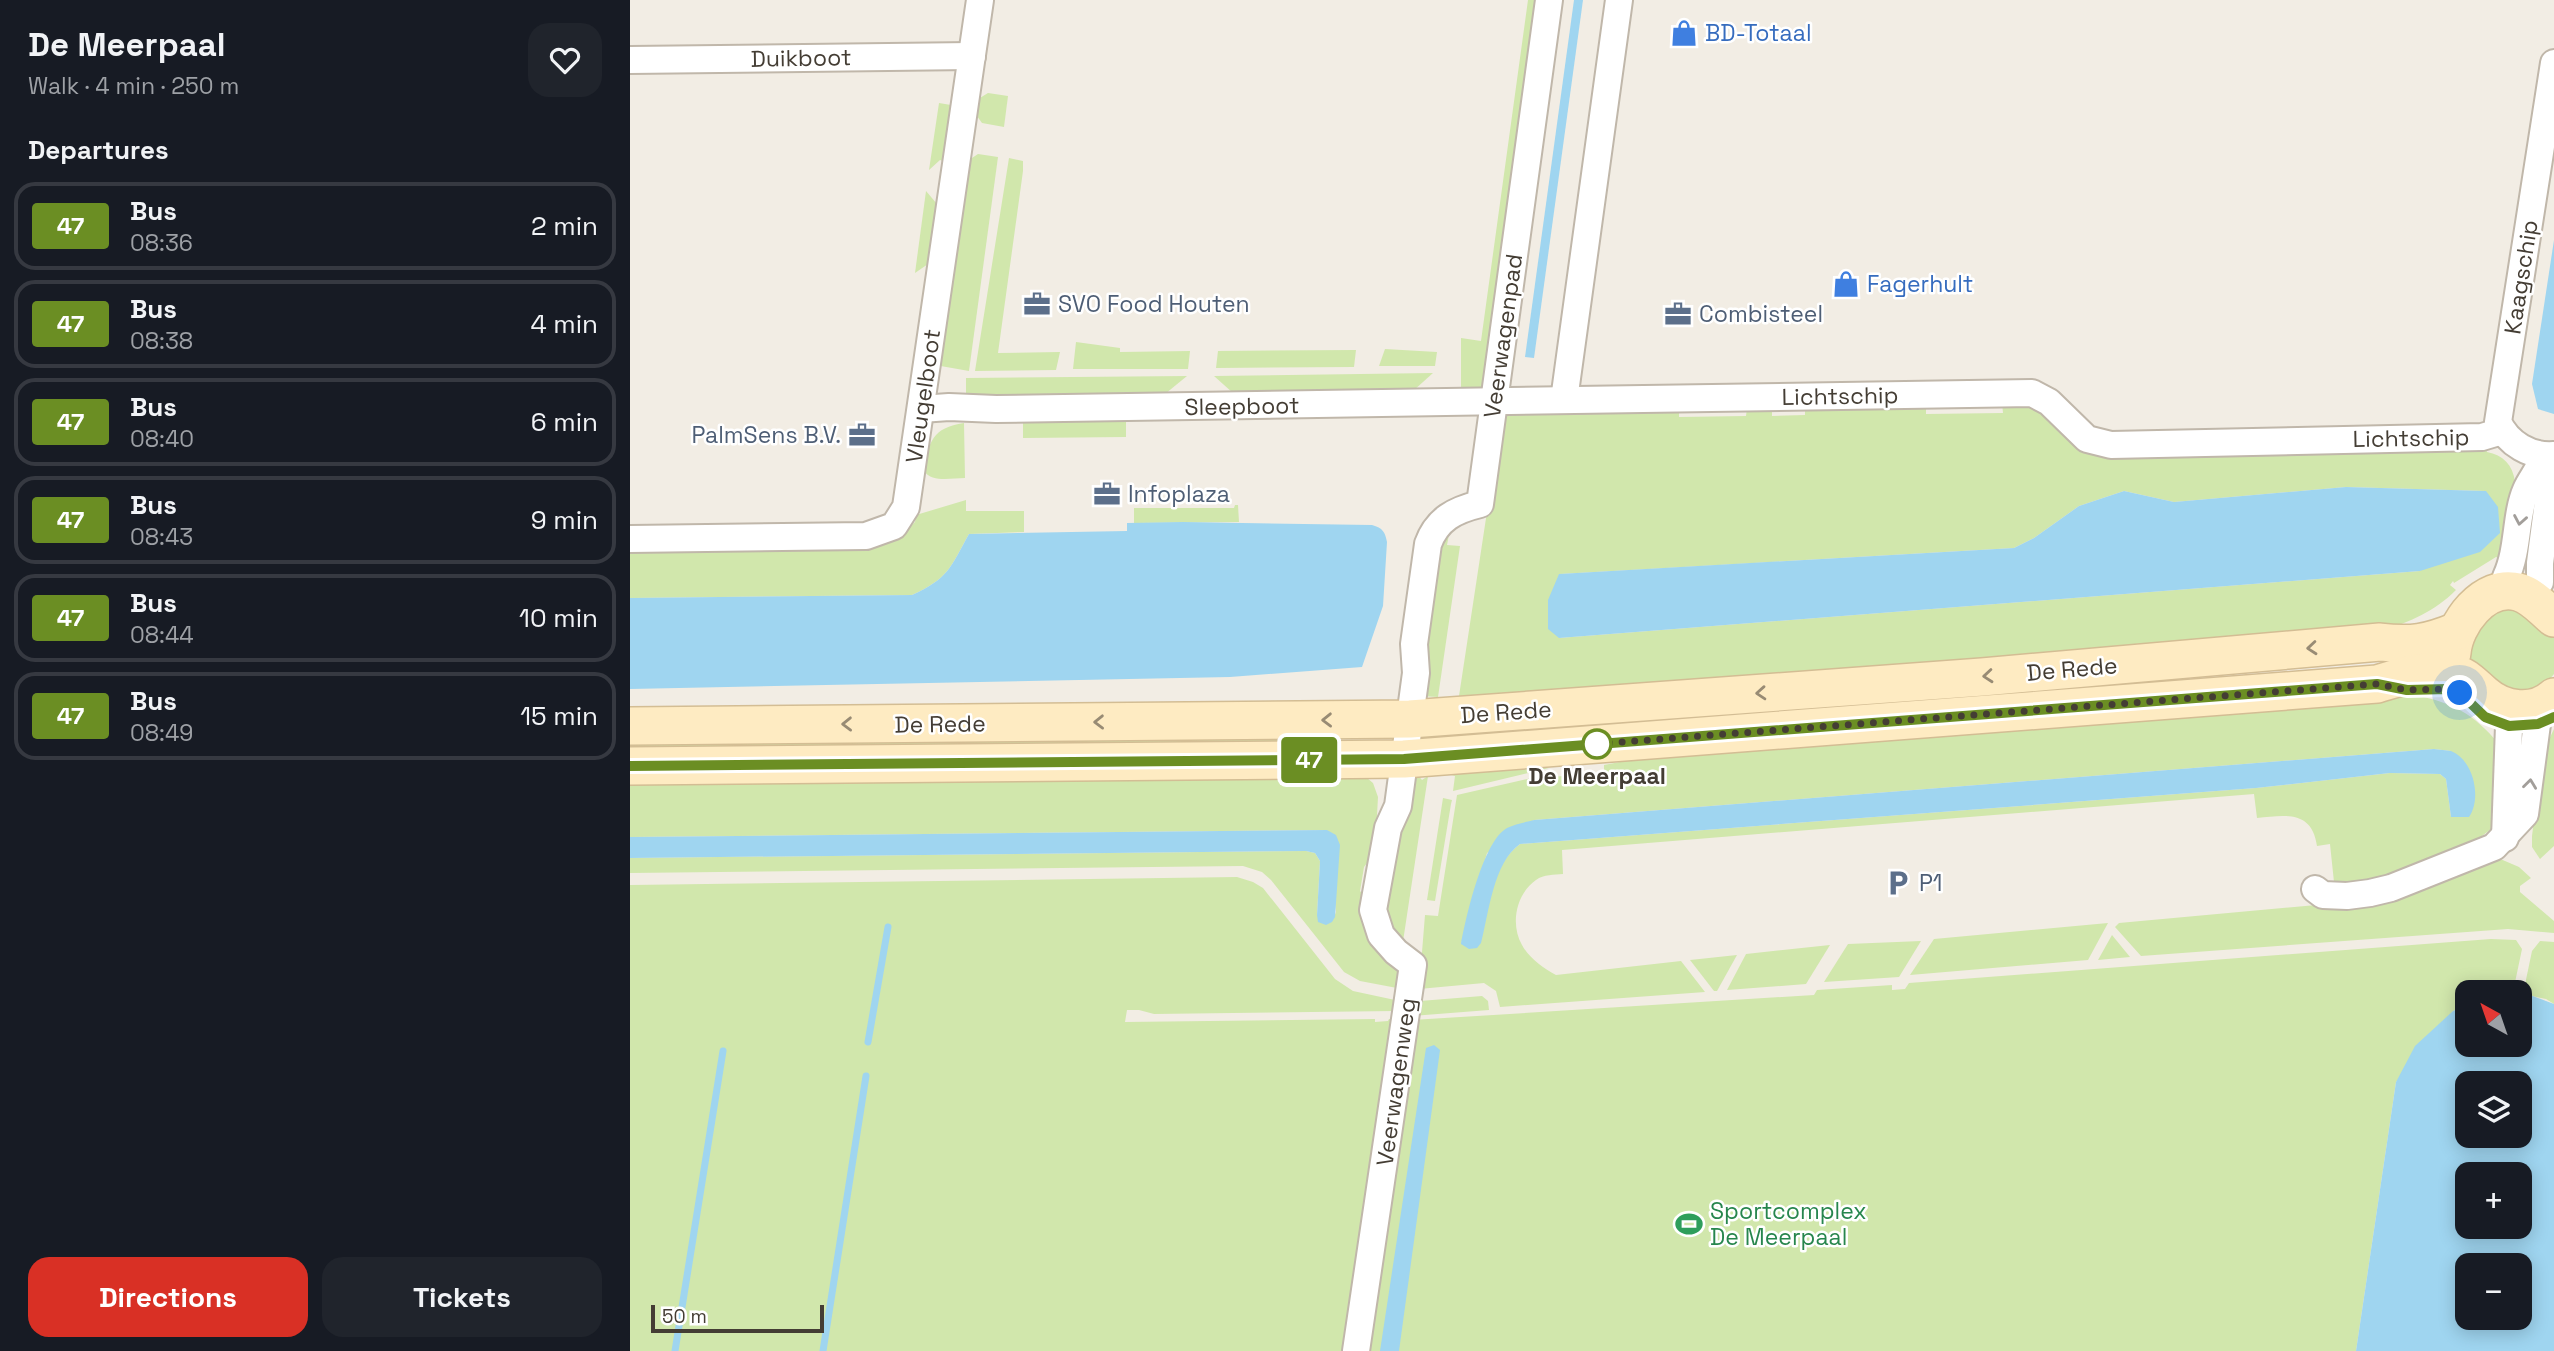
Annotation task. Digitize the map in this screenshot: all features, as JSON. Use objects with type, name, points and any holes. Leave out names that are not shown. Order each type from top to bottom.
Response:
[{"type":"main road","points":[[2525,585],[2518,592],[2529,597],[2554,618]]},
{"type":"main road","points":[[2525,585],[2474,587],[2449,625],[2457,683],[2485,717],[2538,714]]},
{"type":"main road","name":"De Rede","points":[[630,726],[1402,719],[1982,677],[2380,642],[2404,632],[2449,625]]},
{"type":"main road","name":"De Rede","points":[[630,766],[1397,759],[2377,684],[2407,690],[2448,689],[2457,683]]},
{"type":"street","name":"Vleugelboot","points":[[630,539],[866,536],[894,526],[906,507],[980,0]]},
{"type":"street","name":"Veerwagenpad","points":[[1402,719],[1416,673],[1414,644],[1431,536],[1450,514],[1458,509],[1480,504],[1549,0]]},
{"type":"street","points":[[1564,400],[1619,0]]},
{"type":"street","name":"Duikboot","points":[[630,60],[972,56]]},
{"type":"street","name":"Kaagschip","points":[[2502,431],[2498,422],[2554,62]]},
{"type":"street","name":"Lichtschip","points":[[1564,400],[2032,393],[2049,402],[2087,439],[2111,445],[2482,437],[2502,431]]},
{"type":"street","name":"Sleepboot","points":[[920,409],[1564,400]]},
{"type":"street","points":[[2502,431],[2524,450],[2546,459],[2525,491],[2514,558],[2525,585]]},
{"type":"street","points":[[2315,889],[2323,895],[2336,896],[2370,893],[2391,888],[2494,847],[2505,838],[2538,714]]},
{"type":"street","name":"Veerwagenweg","points":[[1356,1351],[1413,965],[1396,952],[1381,935],[1373,910],[1388,828],[1383,806],[1397,759],[1402,719]]},
{"type":"green space","points":[[1528,0],[1542,0],[1483,389],[1461,391],[1461,338],[1481,341]]},
{"type":"green space","points":[[988,93],[1008,96],[1004,127],[982,123],[974,112],[975,101]]},
{"type":"green space","points":[[939,103],[951,105],[943,161],[940,160],[929,170]]},
{"type":"green space","points":[[978,154],[998,157],[969,371],[935,365],[966,162]]},
{"type":"green space","points":[[1009,158],[1023,161],[1023,171],[998,353],[1060,352],[1056,370],[975,371]]},
{"type":"green space","points":[[926,191],[937,204],[928,264],[915,273]]},
{"type":"green space","points":[[1076,342],[1120,348],[1120,352],[1190,351],[1188,369],[1073,369]]},
{"type":"green space","points":[[1385,349],[1437,352],[1435,366],[1379,366]]},
{"type":"green space","points":[[1356,350],[1354,367],[1216,368],[1218,351]]},
{"type":"green space","points":[[1433,373],[1413,391],[1233,393],[1214,376]]},
{"type":"green space","points":[[1187,376],[1165,394],[966,395],[966,378]]},
{"type":"green space","points":[[2002,403],[2036,410],[2048,417],[2079,448],[2096,454],[2371,448],[2372,453],[2422,453],[2422,448],[2485,446],[2487,452],[2506,462],[2515,482],[2503,552],[2498,558],[2454,583],[2453,581],[2450,585],[2456,590],[2431,610],[2382,631],[1477,701],[1475,695],[1459,696],[1502,413],[1679,409],[1679,417],[1746,416],[1747,408],[1772,408],[1772,416],[1805,415],[1805,408],[1926,407],[1926,414],[2003,413]],"holes":[[[2346,487],[2485,491],[2420,571],[1559,638],[1560,574],[2014,548],[2034,538],[2079,506],[2124,491],[2174,502]]]},
{"type":"green space","points":[[1126,420],[1126,437],[1023,438],[1023,421]]},
{"type":"green space","points":[[964,423],[965,478],[943,479],[928,475],[924,471],[934,438],[945,428]]},
{"type":"green space","points":[[966,500],[966,511],[1024,511],[1024,532],[969,534],[947,571],[934,583],[912,595],[630,598],[630,549],[900,536],[915,522],[916,515]]},
{"type":"green space","points":[[1238,505],[1239,522],[1134,523],[1134,508],[1234,508]]},
{"type":"green space","points":[[1451,524],[1447,545],[1460,546],[1438,697],[1420,696],[1434,552]]},
{"type":"green space","points":[[2518,607],[2554,636],[2554,674],[2543,687],[2518,696],[2466,660],[2471,635],[2497,609]]},
{"type":"green space","points":[[2415,695],[2461,711],[2480,724],[2499,744],[2495,826],[2465,849],[2389,879],[2348,886],[2334,882],[2330,844],[2317,846],[2309,826],[2296,817],[2257,818],[2254,794],[1562,850],[1563,874],[1536,880],[1524,893],[1517,910],[1518,937],[1532,958],[1556,975],[1681,961],[1705,992],[1500,1007],[1496,991],[1484,983],[1419,989],[1425,915],[1438,916],[1457,795],[1549,774],[1550,777],[1604,773],[1604,765],[1705,746]],"holes":[[[2434,749],[2451,751],[2451,817],[2446,779],[2440,774],[2390,773],[2256,788],[1520,844],[1494,876],[1461,944],[1487,853],[1534,820]]]},
{"type":"green space","points":[[1329,729],[1329,746],[630,754],[630,737]]},
{"type":"green space","points":[[2554,729],[2554,846],[2540,859],[2532,847],[2532,836],[2542,754]]},
{"type":"green space","points":[[1467,763],[1549,768],[1453,791],[1455,776],[1448,774]]},
{"type":"green space","points":[[1361,773],[1373,783],[1378,797],[1375,852],[1364,867],[1360,891],[1367,899],[1402,973],[1397,988],[1360,981],[1344,972],[1271,880],[1262,872],[1243,866],[630,873],[630,858],[1306,851],[1315,853],[1320,861],[1317,915],[1334,917],[1336,912],[1327,830],[630,837],[630,776]]},
{"type":"green space","points":[[1417,774],[1422,780],[1428,776],[1402,948],[1382,911],[1409,785]]},
{"type":"green space","points":[[1443,798],[1452,800],[1435,901],[1427,900]]},
{"type":"green space","points":[[2498,858],[2519,867],[2531,878],[2520,886],[2520,892],[2554,921],[2554,933],[2508,929],[2141,956],[2115,927],[2119,923],[2393,898]]},
{"type":"green space","name":"Sportcomplex De Meerpaal","points":[[1237,877],[1263,888],[1335,979],[1353,991],[1395,1000],[1396,1011],[1154,1014],[1127,1010],[1125,1022],[1396,1021],[1814,995],[1817,990],[1892,985],[1892,990],[1905,989],[1909,983],[2491,939],[2516,940],[2522,949],[2516,980],[2455,980],[2455,1010],[2396,1082],[2356,1351],[630,1351],[630,885]]},
{"type":"green space","points":[[2108,923],[2088,960],[1910,975],[1934,939]]},
{"type":"green space","points":[[2112,935],[2130,957],[2098,960]]},
{"type":"green space","points":[[1921,941],[1899,977],[1824,982],[1848,944]]},
{"type":"green space","points":[[2540,941],[2554,942],[2554,1004],[2532,996],[2532,980],[2526,980],[2532,951]]},
{"type":"green space","points":[[1830,945],[1806,984],[1727,990],[1746,954]]},
{"type":"green space","points":[[1737,955],[1717,991],[1714,991],[1690,960]]},
{"type":"green space","points":[[1482,996],[1488,1001],[1489,1010],[1412,1016],[1420,1001]]},
{"type":"water","points":[[1574,0],[1583,0],[1534,358],[1525,357]]},
{"type":"water","points":[[2554,240],[2554,414],[2538,409],[2532,384]]},
{"type":"water","points":[[2346,487],[2486,491],[2498,507],[2500,533],[2480,552],[2420,571],[1559,638],[1548,629],[1548,600],[1559,574],[2014,548],[2034,538],[2079,506],[2124,491],[2174,502]]},
{"type":"water","points":[[1127,523],[1372,525],[1381,529],[1387,542],[1383,606],[1362,667],[1230,677],[630,689],[630,598],[912,595],[934,583],[947,571],[969,534],[1127,531]]},
{"type":"water","points":[[2434,749],[2451,751],[2459,756],[2470,771],[2474,781],[2475,800],[2469,817],[2451,817],[2446,779],[2440,774],[2390,773],[2256,788],[1520,844],[1511,852],[1498,876],[1481,943],[1477,948],[1469,949],[1461,944],[1477,881],[1490,848],[1507,828],[1534,820]]},
{"type":"water","points":[[1327,830],[1336,835],[1340,845],[1335,917],[1326,925],[1318,922],[1317,915],[1320,861],[1315,853],[1306,851],[630,858],[630,837]]},
{"type":"water","points":[[2532,996],[2554,1004],[2554,1351],[2356,1351],[2396,1082],[2415,1046],[2455,1010],[2455,1057],[2532,1057]]},
{"type":"water","points":[[1434,1045],[1440,1050],[1399,1351],[1380,1351],[1426,1048]]},
{"type":"waterway","points":[[868,1042],[888,927]]},
{"type":"waterway","points":[[675,1351],[723,1051]]},
{"type":"waterway","points":[[823,1351],[866,1076]]},
{"type":"bus line","name":"47","points":[[630,766],[1404,759],[2377,684],[2407,690],[2448,689],[2460,693],[2485,717],[2509,726],[2538,724],[2554,717]]},
{"type":"place","name":"BD-Totaal","points":[[1684,33]]},
{"type":"place","name":"Fagerhult","points":[[1846,284]]},
{"type":"place","name":"SVO Food Houten","points":[[1037,304]]},
{"type":"place","name":"Combisteel","points":[[1678,314]]},
{"type":"place","name":"PalmSens B.V.","points":[[862,435]]},
{"type":"place","name":"Infoplaza","points":[[1107,494]]},
{"type":"place","name":"De Meerpaal","points":[[1597,744]]},
{"type":"place","name":"P1","points":[[1898,883]]},
{"type":"place","name":"Sportcomplex De Meerpaal","points":[[1689,1224]]},
{"type":"route","points":[[1597,744],[2377,684],[2407,690],[2448,689],[2460,693]]}]
